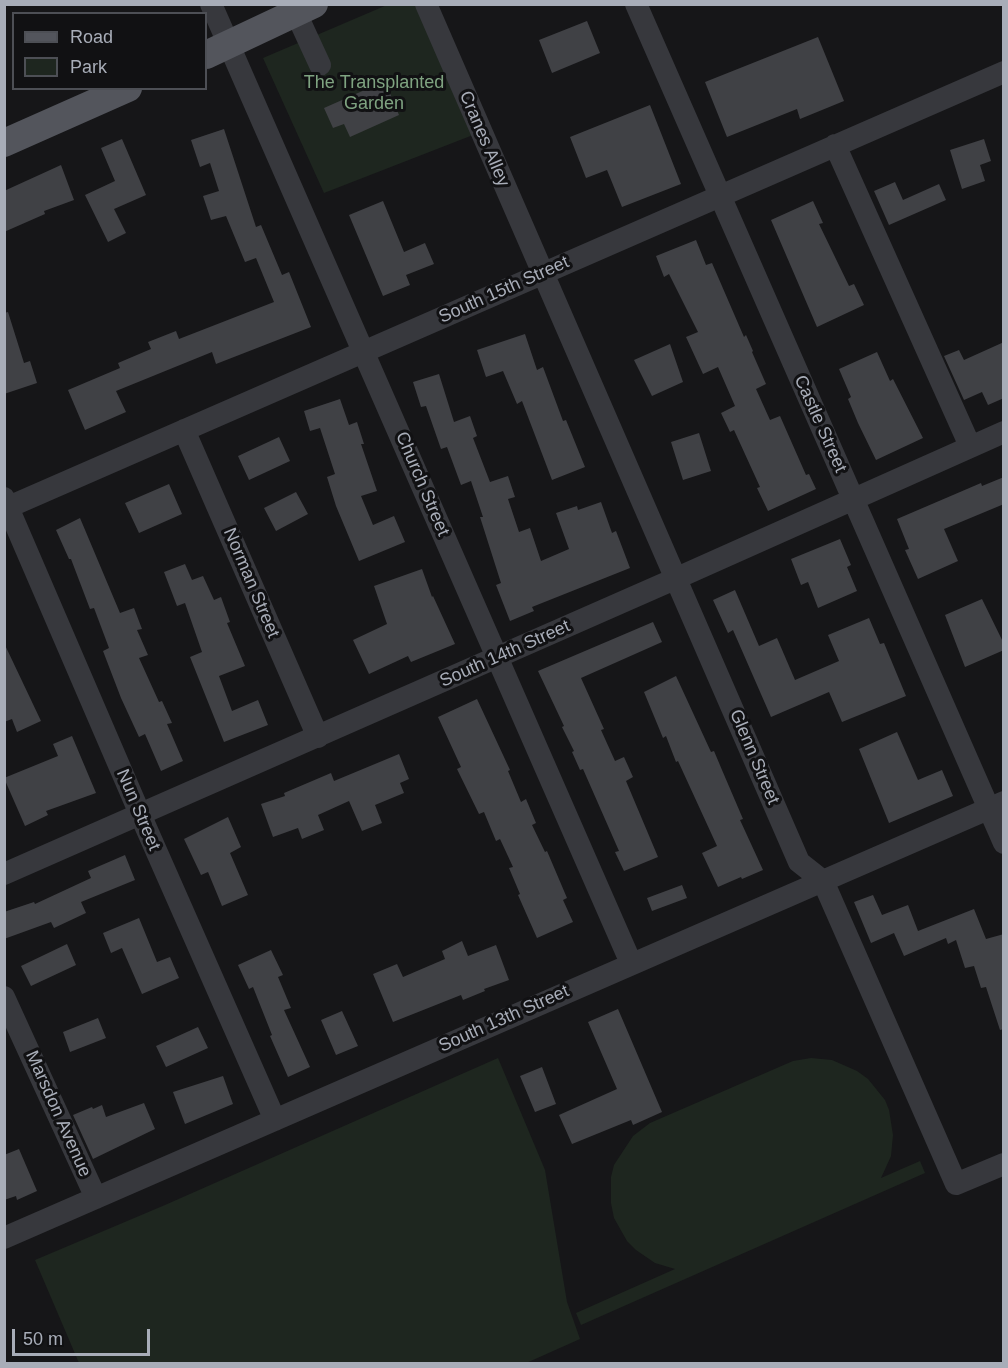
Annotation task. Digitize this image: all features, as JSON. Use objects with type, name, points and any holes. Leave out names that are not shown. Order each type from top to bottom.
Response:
[{"type":"main road","points":[[217,50],[305,9]]},
{"type":"main road","points":[[4,142],[123,90]]},
{"type":"street","name":"Church Street","points":[[211,4],[217,50],[364,351],[631,963]]},
{"type":"street","name":"Cranes Alley","points":[[426,4],[542,273]]},
{"type":"street","name":"Castle Street","points":[[636,4],[853,498],[996,805],[1004,843]]},
{"type":"street","points":[[305,9],[320,65]]},
{"type":"street","name":"South 15th Street","points":[[6,505],[184,430],[1004,72]]},
{"type":"street","points":[[835,145],[970,446]]},
{"type":"street","name":"Glenn Street","points":[[542,273],[799,862],[823,881],[956,1184],[1004,1164]]},
{"type":"street","name":"Norman Street","points":[[184,430],[318,737]]},
{"type":"street","name":"South 14th Street","points":[[4,874],[1004,432]]},
{"type":"street","name":"Nun Street","points":[[6,505],[275,1120]]},
{"type":"street","name":"South 13th Street","points":[[4,1238],[996,805]]},
{"type":"street","name":"Marsdon Avenue","points":[[4,997],[96,1198]]},
{"type":"green space","name":"The Transplanted Garden","points":[[387,5],[419,5],[473,135],[324,193],[263,58]]},
{"type":"green space","points":[[498,1058],[545,1170],[567,1302],[580,1339],[524,1364],[79,1363],[35,1260]]},
{"type":"green space","points":[[811,1058],[832,1060],[857,1071],[868,1079],[885,1100],[893,1135],[891,1156],[881,1178],[920,1161],[925,1173],[581,1325],[576,1313],[675,1269],[655,1263],[636,1250],[627,1241],[614,1218],[611,1203],[611,1177],[614,1165],[633,1136],[650,1123],[793,1061]]},
{"type":"building","points":[[587,21],[600,53],[552,73],[539,40]]},
{"type":"building","points":[[818,37],[844,101],[800,119],[797,109],[727,137],[705,82]]},
{"type":"building","points":[[385,81],[399,115],[350,137],[344,124],[333,128],[324,108]]},
{"type":"building","points":[[650,105],[681,184],[622,207],[607,170],[586,178],[570,137]]},
{"type":"building","points":[[224,129],[256,227],[261,225],[282,275],[289,272],[311,327],[216,364],[212,352],[116,391],[126,412],[85,430],[68,390],[120,368],[118,363],[151,349],[148,342],[176,331],[179,339],[274,302],[256,258],[245,262],[226,216],[211,220],[203,196],[219,191],[210,163],[200,167],[191,140]]},
{"type":"building","points":[[122,139],[146,195],[114,209],[126,233],[108,242],[85,195],[115,181],[101,148]]},
{"type":"building","points":[[984,139],[991,161],[980,165],[985,181],[962,189],[950,150]]},
{"type":"building","points":[[61,165],[74,200],[44,211],[45,214],[4,232],[4,191]]},
{"type":"building","points":[[895,182],[903,200],[939,184],[946,200],[889,225],[874,191]]},
{"type":"building","points":[[383,201],[404,252],[425,243],[434,264],[406,275],[410,285],[383,296],[349,215]]},
{"type":"building","points":[[813,201],[823,223],[819,224],[849,286],[854,284],[864,305],[817,327],[771,220]]},
{"type":"building","points":[[696,240],[706,265],[712,263],[744,337],[746,335],[753,351],[766,384],[756,389],[770,420],[780,416],[806,475],[809,474],[816,489],[768,511],[757,488],[760,487],[734,430],[730,432],[721,413],[735,406],[718,367],[703,374],[686,337],[698,332],[669,274],[664,277],[656,256]]},
{"type":"building","points":[[8,312],[24,363],[30,361],[37,383],[4,394],[4,313]]},
{"type":"building","points":[[525,334],[537,370],[543,367],[563,421],[566,420],[585,467],[552,480],[522,401],[517,404],[503,371],[486,377],[477,350]]},
{"type":"building","points":[[1004,342],[1004,398],[988,405],[982,392],[964,400],[944,356],[959,350],[964,360]]},
{"type":"building","points":[[670,344],[683,382],[652,396],[634,360]]},
{"type":"building","points":[[877,352],[890,381],[893,379],[923,438],[876,460],[848,399],[851,397],[839,369]]},
{"type":"building","points":[[439,374],[454,422],[470,416],[477,436],[473,438],[490,482],[508,476],[515,497],[508,499],[519,532],[530,528],[541,561],[569,549],[556,513],[577,506],[578,510],[601,502],[612,533],[616,531],[630,568],[532,607],[534,611],[510,621],[496,585],[501,583],[471,481],[461,485],[447,447],[441,449],[426,406],[421,407],[413,382]]},
{"type":"building","points":[[340,399],[349,425],[357,422],[364,444],[361,444],[377,491],[361,496],[373,525],[394,516],[405,542],[359,561],[336,506],[327,477],[335,474],[320,428],[310,431],[304,411]]},
{"type":"building","points":[[699,433],[711,471],[683,480],[671,442]]},
{"type":"building","points":[[279,437],[290,461],[249,480],[238,456]]},
{"type":"building","points":[[1004,477],[1004,504],[944,529],[958,561],[918,579],[905,550],[909,549],[897,519],[981,483],[982,486]]},
{"type":"building","points":[[169,484],[182,514],[139,533],[125,503]]},
{"type":"building","points":[[296,492],[308,514],[276,531],[264,508]]},
{"type":"building","points":[[80,518],[120,613],[134,608],[142,629],[137,630],[148,655],[139,658],[159,702],[162,701],[172,723],[167,724],[183,761],[161,771],[145,734],[139,737],[121,698],[103,651],[109,648],[94,608],[90,609],[71,559],[56,530]]},
{"type":"building","points":[[840,539],[851,565],[847,567],[857,591],[818,608],[808,582],[801,585],[791,559]]},
{"type":"building","points":[[185,564],[192,580],[203,576],[214,600],[221,597],[230,622],[227,623],[245,666],[219,676],[232,711],[258,700],[268,725],[224,742],[190,657],[202,652],[185,603],[177,606],[164,572]]},
{"type":"building","points":[[422,569],[432,597],[455,644],[411,662],[408,656],[369,674],[353,640],[387,624],[374,586]]},
{"type":"building","points":[[735,590],[759,646],[777,638],[795,680],[839,661],[828,635],[869,618],[880,644],[884,643],[906,696],[842,722],[829,692],[771,717],[733,630],[728,633],[713,600]]},
{"type":"building","points":[[982,599],[1004,644],[1004,650],[965,667],[945,615]]},
{"type":"building","points":[[653,622],[662,642],[581,678],[604,729],[601,730],[615,761],[624,757],[633,777],[626,781],[658,857],[624,871],[615,852],[619,851],[583,769],[580,770],[572,752],[574,751],[562,727],[564,726],[538,671]]},
{"type":"building","points":[[4,643],[41,721],[17,732],[12,719],[4,722]]},
{"type":"building","points":[[676,676],[711,752],[714,751],[743,819],[740,820],[763,870],[718,887],[702,853],[717,846],[678,761],[676,762],[666,736],[663,738],[644,692]]},
{"type":"building","points":[[477,699],[510,770],[508,771],[521,802],[526,799],[536,823],[532,825],[545,852],[547,851],[567,898],[563,900],[573,922],[537,938],[518,895],[520,894],[509,868],[513,867],[500,839],[496,841],[484,812],[479,814],[457,769],[461,767],[438,717]]},
{"type":"building","points":[[897,732],[918,780],[942,770],[953,796],[889,823],[859,749]]},
{"type":"building","points":[[72,736],[96,793],[46,811],[48,815],[25,826],[4,778],[58,756],[53,744]]},
{"type":"building","points":[[399,754],[409,779],[400,783],[404,793],[375,805],[382,823],[362,831],[349,801],[318,815],[324,830],[302,839],[298,828],[273,837],[261,804],[285,796],[284,793],[331,773],[334,781]]},
{"type":"building","points":[[228,817],[241,847],[230,853],[248,895],[222,906],[208,872],[201,875],[184,839]]},
{"type":"building","points":[[125,855],[135,880],[81,902],[86,913],[54,928],[51,922],[4,939],[4,912],[34,902],[35,904],[91,878],[88,871]]},
{"type":"building","points":[[682,885],[687,898],[652,911],[647,898]]},
{"type":"building","points":[[873,895],[882,915],[908,905],[918,931],[974,909],[986,939],[1004,934],[1004,1029],[1000,1030],[986,987],[981,988],[974,966],[965,968],[956,940],[948,944],[946,938],[904,956],[894,933],[871,943],[854,902]]},
{"type":"building","points":[[139,918],[157,962],[170,957],[179,978],[142,994],[122,948],[111,953],[103,933]]},
{"type":"building","points":[[462,941],[468,956],[496,945],[509,980],[463,1000],[461,995],[393,1022],[373,974],[397,964],[403,977],[445,959],[442,951]]},
{"type":"building","points":[[67,944],[76,965],[31,986],[21,966]]},
{"type":"building","points":[[271,950],[283,975],[278,977],[291,1008],[284,1010],[310,1067],[288,1077],[270,1036],[272,1035],[253,987],[249,989],[238,965]]},
{"type":"building","points":[[618,1009],[662,1112],[633,1125],[631,1120],[572,1144],[559,1115],[617,1089],[588,1022]]},
{"type":"building","points":[[342,1011],[358,1046],[336,1055],[321,1020]]},
{"type":"building","points":[[98,1018],[106,1038],[70,1052],[63,1032]]},
{"type":"building","points":[[198,1027],[208,1048],[166,1067],[156,1046]]},
{"type":"building","points":[[542,1067],[556,1104],[535,1112],[520,1076]]},
{"type":"building","points":[[223,1076],[233,1104],[185,1124],[173,1092]]},
{"type":"building","points":[[144,1103],[155,1129],[93,1159],[73,1115],[102,1105],[106,1117]]},
{"type":"building","points":[[19,1149],[37,1191],[17,1200],[16,1196],[4,1200],[4,1155]]}]
